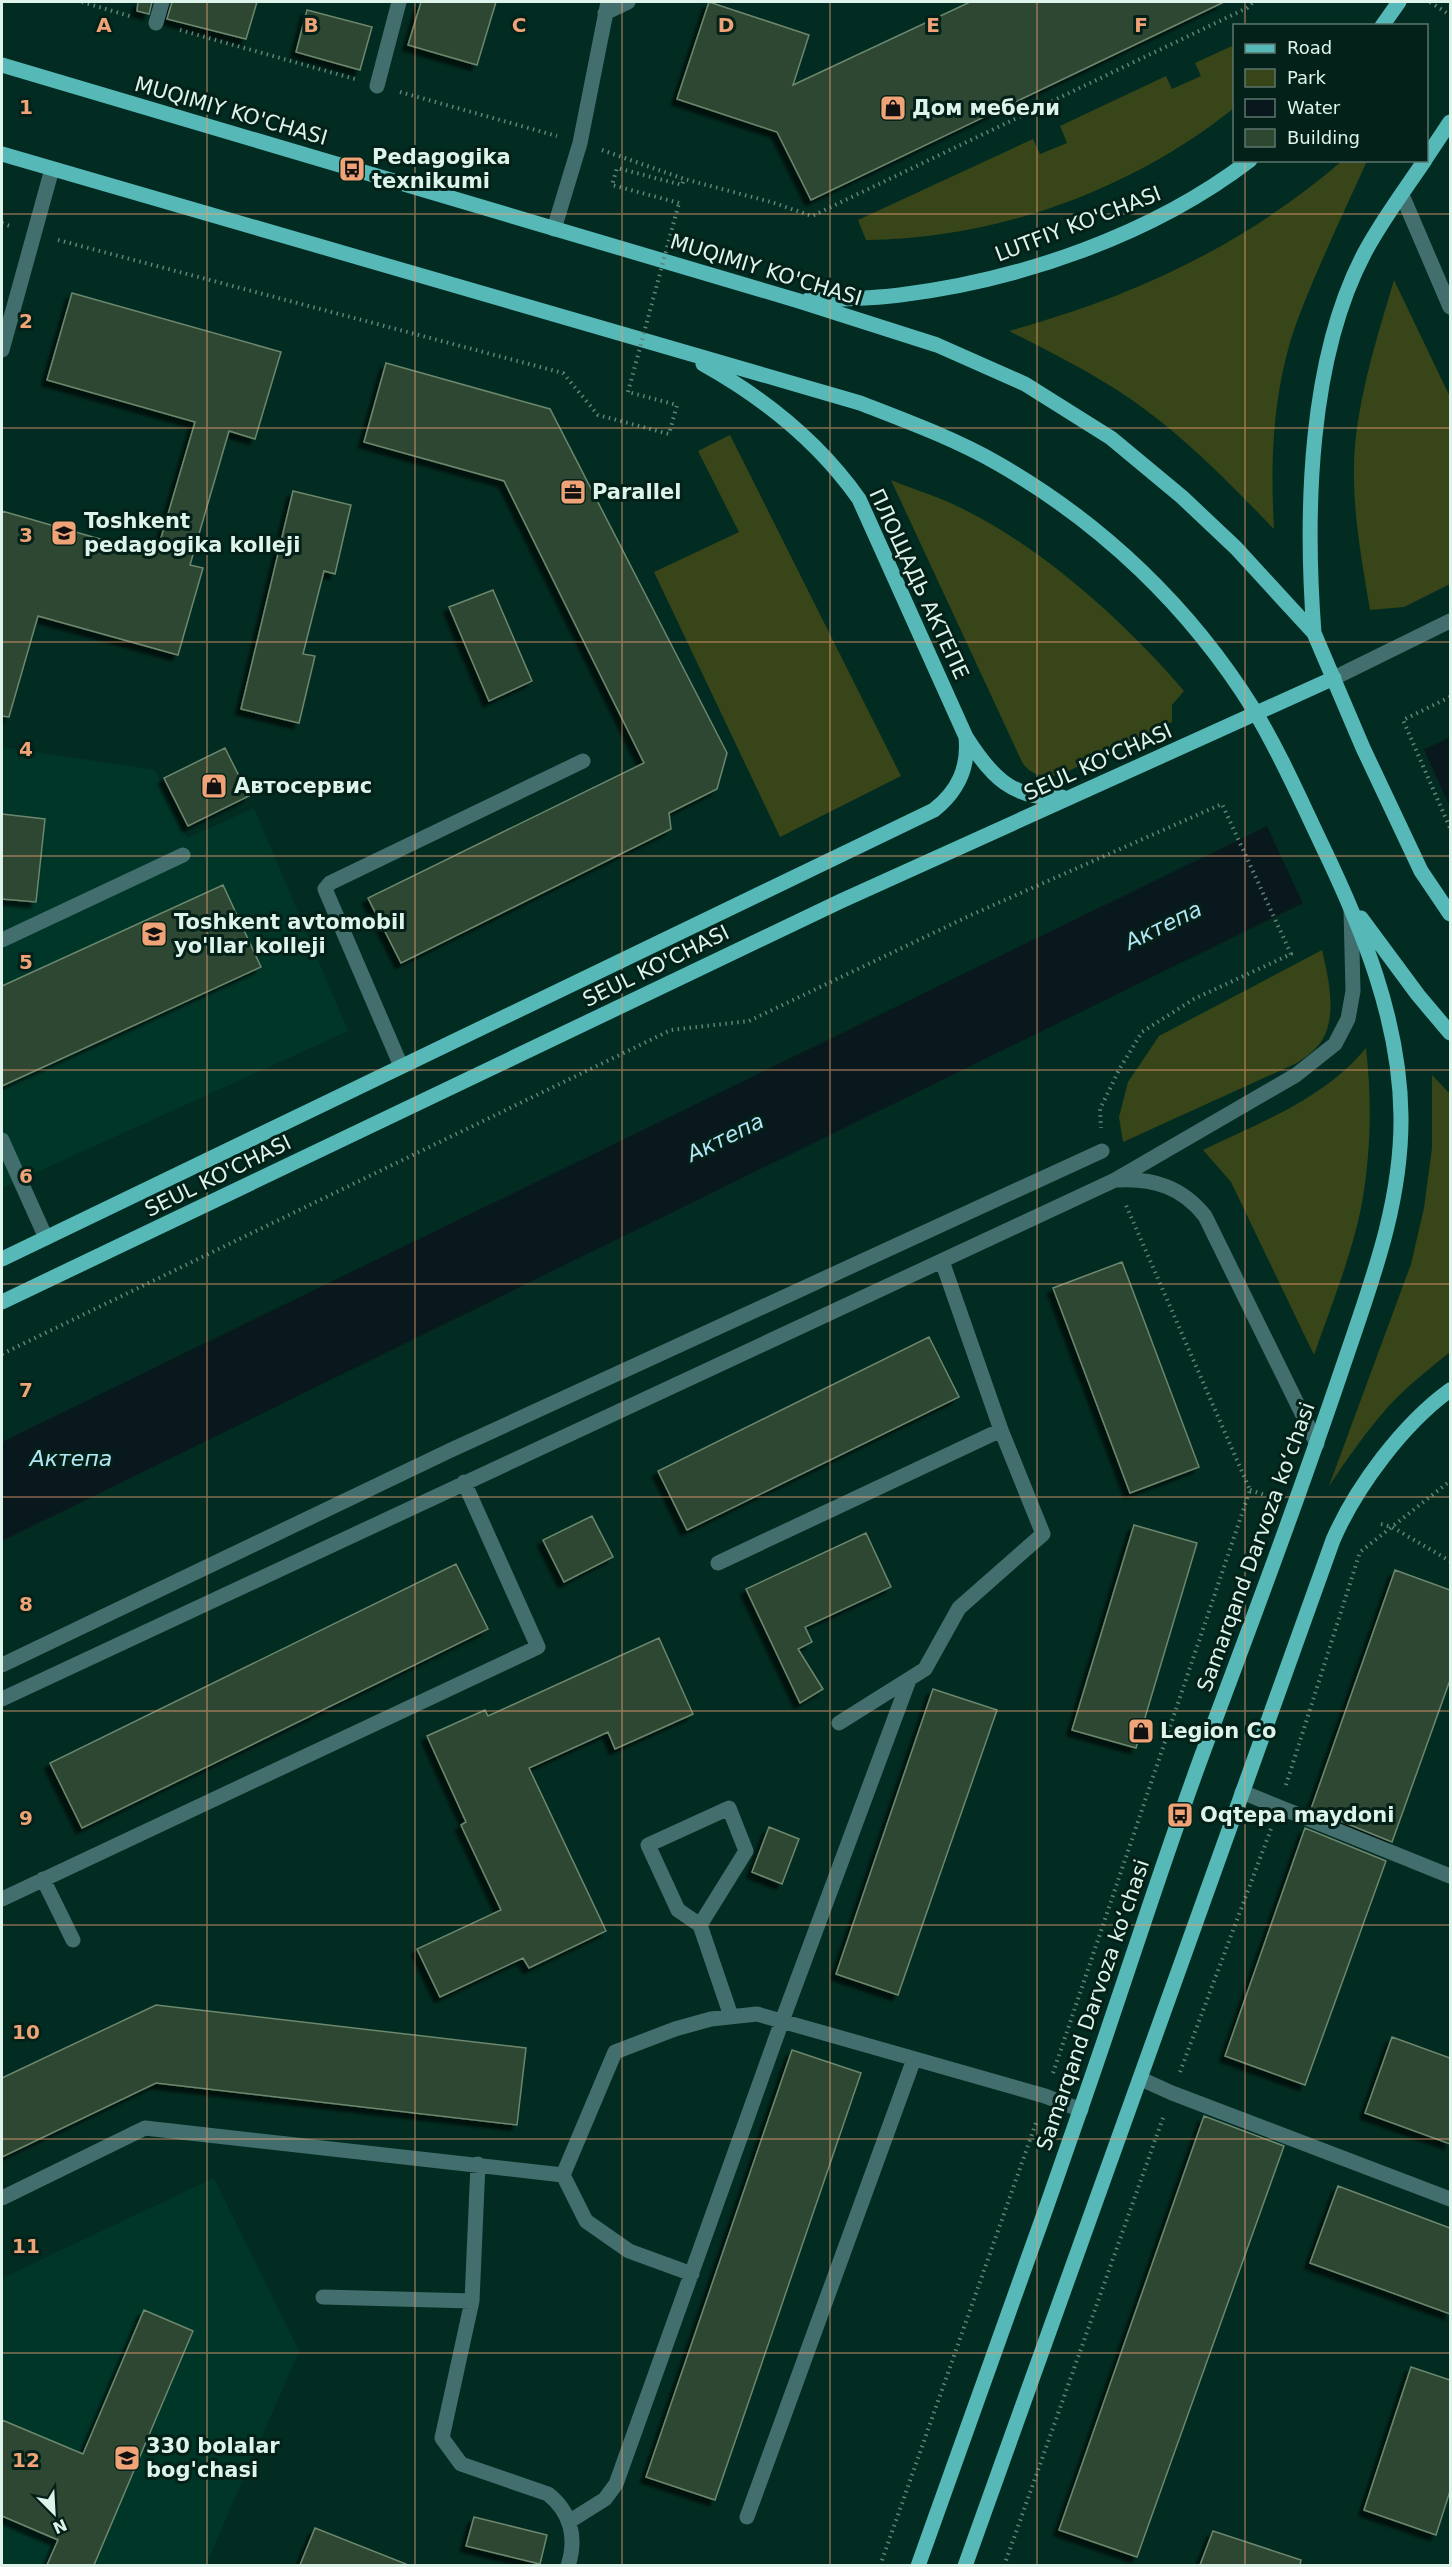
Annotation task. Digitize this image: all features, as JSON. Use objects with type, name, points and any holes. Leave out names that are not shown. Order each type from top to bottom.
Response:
[{"type":"main road","points":[[1383,24],[1399,2]]},
{"type":"main road","name":"MUQIMIY KO'CHASI","points":[[2,65],[799,301],[937,345],[1025,384],[1111,438],[1205,517],[1314,633],[1421,871],[1450,914]]},
{"type":"main road","points":[[1428,156],[1450,122]]},
{"type":"main road","points":[[2,154],[860,404],[907,421],[994,461],[1032,484],[1109,540],[1142,570],[1196,627],[1256,713],[1292,781],[1350,904],[1450,1033]]},
{"type":"main road","name":"LUTFIY KO'CHASI","points":[[799,301],[898,295],[1006,275],[1050,261],[1160,217],[1198,197],[1247,162]]},
{"type":"main road","points":[[1314,633],[1309,555],[1312,473],[1322,391],[1342,309],[1364,253],[1424,162]]},
{"type":"main road","name":"ПЛОЩАДЬ АКТЕПЕ","points":[[679,351],[732,381],[781,416],[825,455],[842,475],[859,499],[966,737]]},
{"type":"main road","name":"SEUL KO'CHASI","points":[[2,1302],[841,901],[1334,678]]},
{"type":"main road","points":[[966,737],[992,772],[1018,791],[1048,798],[1073,796]]},
{"type":"main road","points":[[2,1259],[934,810],[949,796],[960,780],[967,759],[966,737]]},
{"type":"main road","name":"Samarqand Darvoza koʻchasi","points":[[918,2565],[1081,2110],[1180,1815],[1317,1444],[1384,1242],[1397,1180],[1400,1147],[1400,1086],[1392,1038],[1367,948],[1350,904]]},
{"type":"main road","points":[[967,2565],[1324,1562],[1342,1519],[1358,1493],[1394,1445],[1450,1389]]},
{"type":"street","points":[[156,23],[162,2]]},
{"type":"street","points":[[377,86],[399,2]]},
{"type":"street","points":[[554,228],[580,142],[607,7],[628,2]]},
{"type":"street","points":[[2,350],[52,169]]},
{"type":"street","points":[[1401,195],[1450,307]]},
{"type":"street","points":[[1334,678],[1450,621]]},
{"type":"street","points":[[401,1066],[325,889],[330,883],[583,761]]},
{"type":"street","points":[[2,940],[183,855]]},
{"type":"street","points":[[1421,871],[1450,900]]},
{"type":"street","points":[[2,1699],[1114,1180],[1296,1076],[1335,1044],[1348,1019],[1353,991],[1350,904]]},
{"type":"street","points":[[2,1140],[46,1238]]},
{"type":"street","points":[[2,1665],[451,1450],[1102,1151]]},
{"type":"street","points":[[1114,1180],[1147,1180],[1161,1183],[1186,1197],[1204,1216],[1317,1444]]},
{"type":"street","points":[[839,1723],[925,1670],[959,1608],[1043,1534],[1000,1430],[942,1261]]},
{"type":"street","points":[[718,1563],[1000,1430]]},
{"type":"street","points":[[2,1899],[538,1647],[464,1482]]},
{"type":"street","points":[[570,2521],[605,2499],[616,2484],[782,2021],[909,1680]]},
{"type":"street","points":[[1242,1792],[1450,1876]]},
{"type":"street","points":[[700,1925],[746,1851],[729,1808],[648,1845],[678,1910],[700,1925],[731,2016]]},
{"type":"street","points":[[43,1879],[73,1940]]},
{"type":"street","points":[[692,2274],[628,2251],[586,2221],[563,2175],[615,2052],[675,2029],[711,2019],[757,2014],[1045,2096],[1081,2110]]},
{"type":"street","points":[[747,2517],[914,2059]]},
{"type":"street","points":[[1141,2079],[1172,2093],[1450,2199]]},
{"type":"street","points":[[2,2198],[145,2128],[563,2175]]},
{"type":"street","points":[[478,2164],[472,2301],[442,2438],[461,2464],[548,2494],[562,2506],[570,2521],[573,2541],[568,2565]]},
{"type":"street","points":[[323,2297],[472,2301]]},
{"type":"path","points":[[82,2],[580,142],[684,179],[771,202],[812,216],[1247,8],[1253,2]]},
{"type":"path","points":[[1430,2],[1450,15]]},
{"type":"path","points":[[2,223],[34,234],[563,373],[598,415],[669,434],[677,405],[628,392],[679,203],[612,185],[617,168],[682,184],[684,179]]},
{"type":"path","points":[[1450,697],[1403,720],[1450,828]]},
{"type":"path","points":[[2,1354],[671,1030],[748,1021],[971,915],[1222,804],[1291,954],[1194,999],[1142,1032],[1120,1068],[1100,1109],[1102,1151]]},
{"type":"path","points":[[880,2565],[1045,2096],[1250,1490],[1114,1180]]},
{"type":"path","points":[[1004,2565],[1172,2093],[1278,1808],[1360,1552],[1450,1481]]},
{"type":"path","points":[[1250,1490],[1271,1497]]},
{"type":"path","points":[[1381,1524],[1392,1527],[1450,1561]]},
{"type":"shaded area","name":"Toshkent avtomobil yo'llar kolleji","points":[[2,747],[155,770],[187,838],[254,808],[348,1031],[2,1188]]},
{"type":"shaded area","name":"330 bolalar bog'chasi","points":[[214,2178],[299,2351],[206,2565],[2,2565],[2,2278]]},
{"type":"green space","points":[[1233,45],[1233,109],[1152,163],[1107,186],[1013,219],[964,230],[915,237],[866,240],[858,220],[1033,139],[1040,154],[1067,143],[1060,126],[1166,76],[1172,89],[1201,76],[1195,63]]},
{"type":"green space","points":[[1341,162],[1367,162],[1332,238],[1290,342],[1275,421],[1274,529],[1197,453],[1131,399],[1062,358],[1009,331],[1100,302],[1186,265],[1266,219]]},
{"type":"green space","points":[[1394,280],[1450,397],[1450,584],[1404,607],[1370,610],[1356,514],[1354,456],[1366,380]]},
{"type":"green space","points":[[730,435],[901,776],[780,837],[654,572],[739,532],[698,451]]},
{"type":"green space","points":[[891,480],[936,497],[993,525],[1023,544],[1082,589],[1137,640],[1184,691],[1172,705],[1172,722],[1060,775],[1040,775],[1027,768],[1023,764]]},
{"type":"green space","points":[[1322,950],[1331,1002],[1328,1028],[1315,1049],[1297,1063],[1123,1142],[1119,1117],[1128,1082],[1159,1036]]},
{"type":"green space","points":[[1366,1048],[1370,1126],[1362,1203],[1347,1261],[1314,1355],[1231,1182],[1203,1150],[1269,1119],[1311,1095],[1331,1082]]},
{"type":"green space","points":[[1432,1075],[1450,1094],[1450,1352],[1387,1408],[1329,1486],[1411,1264],[1424,1208],[1432,1148]]},
{"type":"water","name":"Актепа","points":[[1450,737],[1450,831],[2,1541],[2,1442]]},
{"type":"pier","points":[[1423,747],[1450,807],[1450,835],[1304,906],[1266,824]]},
{"type":"building","points":[[138,2],[152,2],[149,14],[137,11]]},
{"type":"building","points":[[172,2],[257,2],[246,39],[167,19]]},
{"type":"building","points":[[421,2],[496,2],[477,65],[408,45]]},
{"type":"building","name":"Дом мебели","points":[[709,2],[809,35],[793,85],[970,2],[1224,2],[811,200],[777,132],[677,99]]},
{"type":"building","points":[[307,10],[372,27],[360,70],[296,52]]},
{"type":"building","points":[[72,293],[281,352],[255,439],[229,431],[190,565],[203,568],[178,655],[38,616],[9,717],[2,716],[2,511],[156,555],[195,422],[47,380]]},
{"type":"building","points":[[386,363],[550,409],[727,753],[717,789],[669,813],[671,829],[401,963],[368,898],[644,763],[504,481],[364,442]]},
{"type":"building","points":[[293,491],[351,505],[335,574],[324,571],[303,654],[315,656],[299,723],[241,709]]},
{"type":"building","points":[[493,590],[532,681],[489,701],[449,607]]},
{"type":"building","points":[[225,748],[249,796],[188,826],[164,778]]},
{"type":"building","points":[[2,814],[45,819],[36,902],[2,899]]},
{"type":"building","points":[[223,885],[261,967],[2,1086],[2,986]]},
{"type":"building","points":[[1122,1262],[1199,1467],[1130,1493],[1053,1288]]},
{"type":"building","points":[[929,1337],[959,1397],[687,1530],[658,1471]]},
{"type":"building","points":[[592,1516],[613,1557],[564,1582],[543,1540]]},
{"type":"building","points":[[1134,1525],[1197,1543],[1136,1748],[1072,1730]]},
{"type":"building","points":[[866,1533],[891,1587],[805,1627],[812,1642],[798,1649],[823,1689],[800,1703],[746,1589]]},
{"type":"building","points":[[456,1564],[488,1629],[82,1828],[50,1763]]},
{"type":"building","points":[[1395,1570],[1450,1590],[1450,1680],[1392,1842],[1311,1809]]},
{"type":"building","points":[[659,1638],[693,1714],[615,1749],[608,1732],[529,1768],[606,1931],[529,1968],[523,1958],[440,1997],[417,1949],[501,1910],[461,1825],[466,1822],[427,1736],[485,1710],[488,1716]]},
{"type":"building","points":[[933,1689],[997,1710],[898,1995],[836,1974]]},
{"type":"building","points":[[769,1827],[799,1839],[782,1884],[752,1872]]},
{"type":"building","points":[[1305,1828],[1386,1861],[1305,2085],[1225,2056]]},
{"type":"building","points":[[156,2005],[526,2048],[517,2125],[156,2083],[2,2157],[2,2078]]},
{"type":"building","points":[[1392,2037],[1450,2058],[1450,2144],[1365,2113]]},
{"type":"building","points":[[792,2050],[861,2073],[715,2500],[646,2477]]},
{"type":"building","points":[[1204,2116],[1284,2146],[1137,2557],[1059,2530]]},
{"type":"building","points":[[1338,2186],[1450,2228],[1450,2314],[1310,2263]]},
{"type":"building","points":[[144,2310],[193,2331],[94,2565],[47,2565],[58,2540],[2,2516],[2,2420],[83,2454]]},
{"type":"building","points":[[1411,2367],[1450,2380],[1450,2491],[1436,2535],[1364,2510]]},
{"type":"building","points":[[474,2517],[547,2535],[540,2564],[466,2546]]},
{"type":"building","points":[[315,2528],[406,2564],[300,2565]]},
{"type":"building","points":[[1213,2531],[1301,2560],[1300,2565],[1200,2565]]},
{"type":"place","name":"Дом мебели","points":[[893,108]]},
{"type":"place","name":"Pedagogika texnikumi","points":[[352,169]]},
{"type":"place","name":"Parallel","points":[[573,492]]},
{"type":"place","name":"Toshkent pedagogika kolleji","points":[[64,533]]},
{"type":"place","name":"Автосервис","points":[[214,786]]},
{"type":"place","name":"Toshkent avtomobil yo'llar kolleji","points":[[154,934]]},
{"type":"place","name":"Legion Co","points":[[1141,1731]]},
{"type":"place","name":"Oqtepa maydoni","points":[[1180,1815]]},
{"type":"place","name":"330 bolalar bog'chasi","points":[[127,2458]]}]
